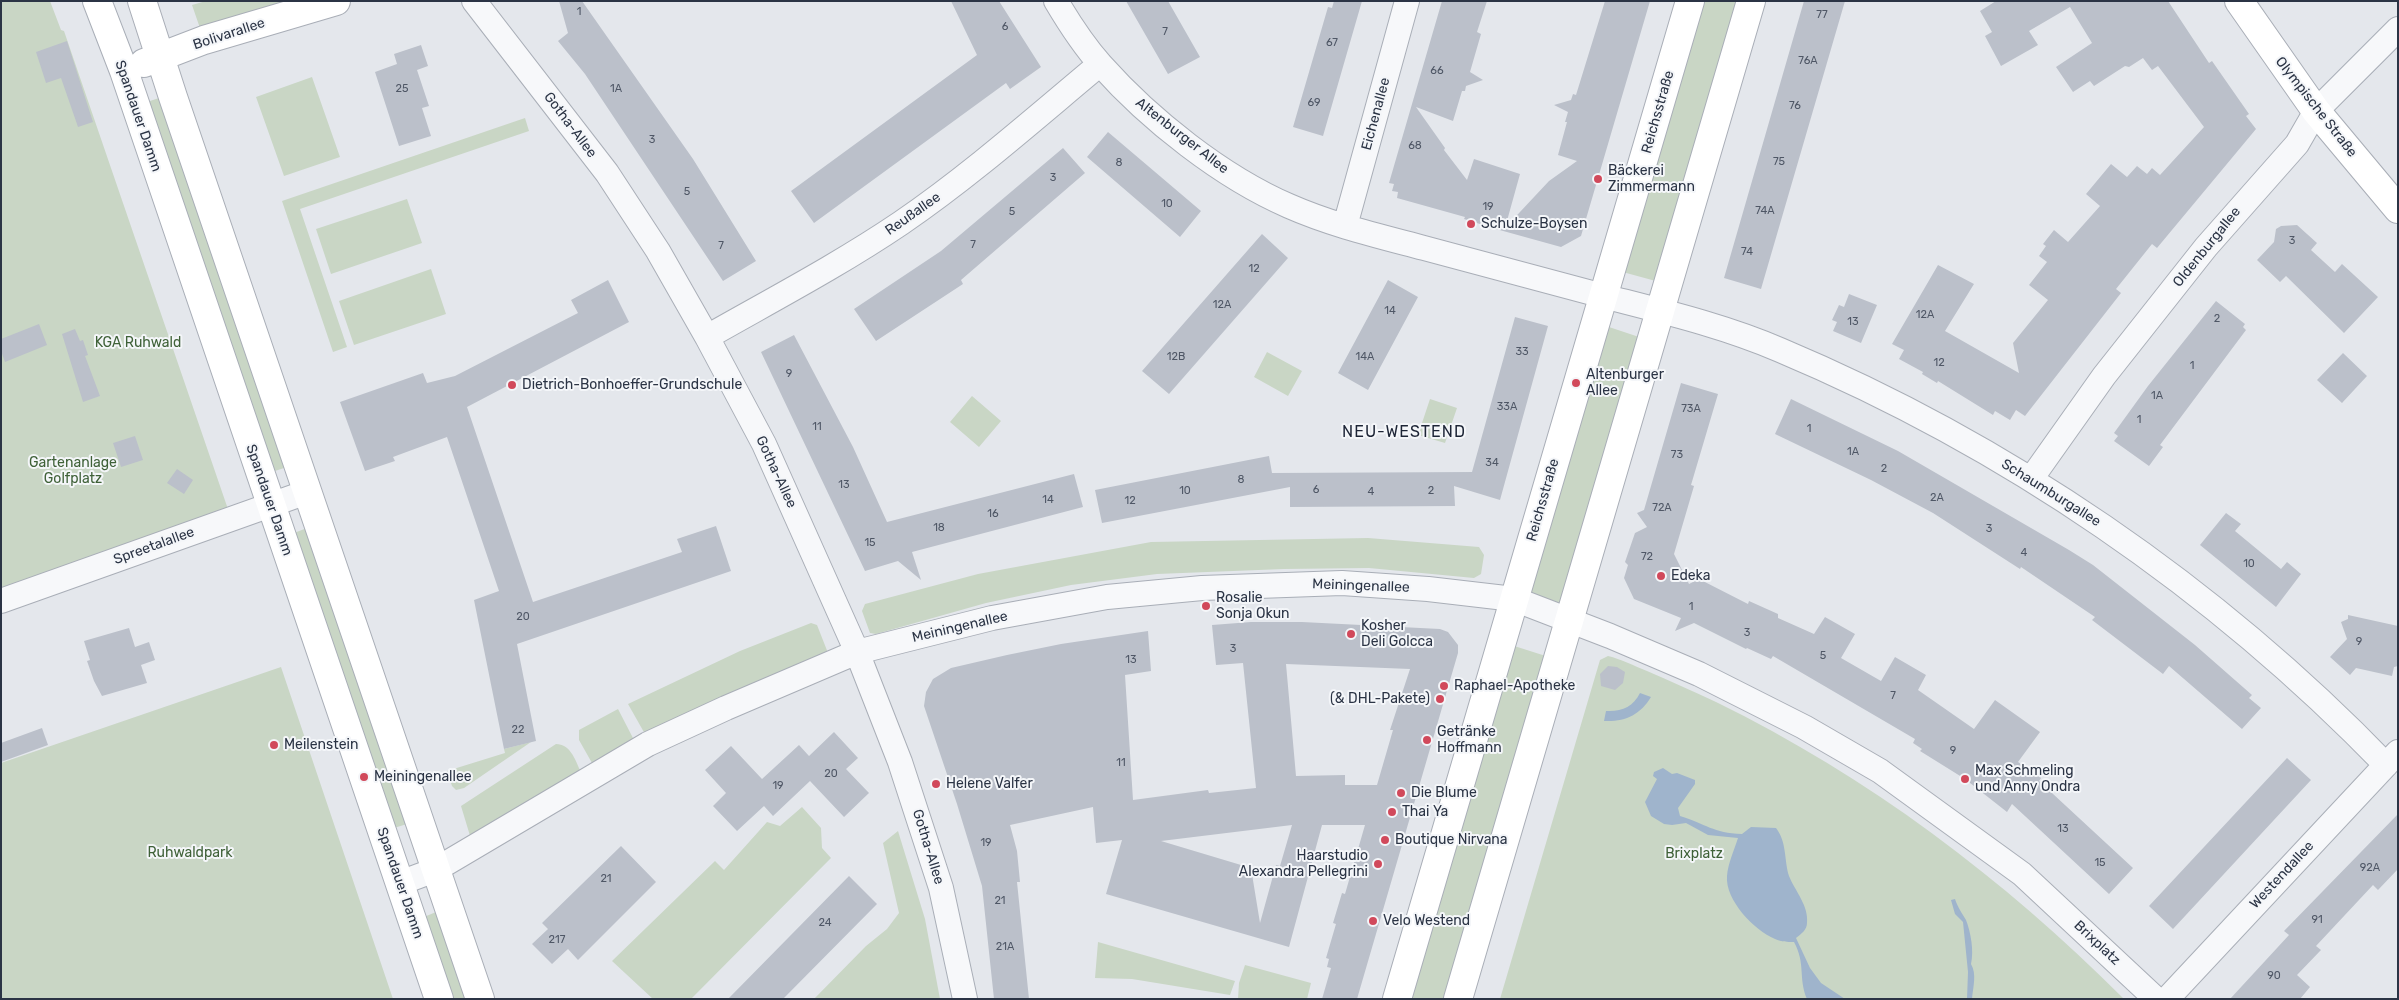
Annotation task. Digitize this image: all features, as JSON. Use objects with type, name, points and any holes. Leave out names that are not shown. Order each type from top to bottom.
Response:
[{"type":"main road","name":"Bolivarallee","points":[[124,71],[204,40],[336,1]]},
{"type":"main road","name":"Reichsstraße","points":[[1397,999],[1690,1]]},
{"type":"main road","points":[[1458,999],[1751,1]]},
{"type":"main road","name":"Olympische Straße","points":[[2239,1],[2282,65],[2316,110],[2398,209]]},
{"type":"main road","points":[[100,9],[147,2],[160,57],[480,999]]},
{"type":"main road","name":"Spandauer Damm","points":[[100,9],[124,71],[439,999]]},
{"type":"street","name":"Gotha-Allee","points":[[474,1],[607,173],[658,252],[707,337],[764,444],[858,652],[922,825],[950,926],[965,999]]},
{"type":"street","name":"Altenburger Allee","points":[[1056,1],[1100,64],[1144,108],[1219,168],[1288,206],[1345,226],[1604,296]]},
{"type":"street","name":"Eichenallee","points":[[1345,226],[1407,1]]},
{"type":"street","name":"Oldenburgallee","points":[[2031,478],[2104,376],[2206,247],[2297,144],[2316,110],[2398,29]]},
{"type":"street","name":"Reußallee","points":[[707,337],[819,274],[900,224],[958,182],[1100,64]]},
{"type":"street","name":"Schaumburgallee","points":[[1604,296],[1691,318],[1776,348],[1841,377],[2031,478],[2162,567],[2244,633],[2392,758]]},
{"type":"street","name":"Spreetalallee","points":[[1,602],[307,492]]},
{"type":"street","name":"Meiningenallee","points":[[400,884],[435,870],[648,744],[726,708],[858,652],[992,618],[1107,597],[1202,588],[1342,583],[1428,589],[1514,600],[1570,622]]},
{"type":"street","name":"Brixplatz","points":[[1570,622],[1610,636],[1699,674],[1804,727],[1880,771],[2022,874],[2156,999]]},
{"type":"street","name":"Westendallee","points":[[2167,999],[2392,758]]},
{"type":"green space","name":"Gartenanlage Golfplatz","points":[[1,1],[50,1],[61,30],[64,31],[231,518],[1,601]]},
{"type":"green space","points":[[206,1],[305,1],[201,31],[192,5]]},
{"type":"green space","points":[[1699,1],[1746,1],[1663,283],[1619,271]]},
{"type":"green space","points":[[312,77],[340,157],[284,176],[256,97]]},
{"type":"green space","points":[[162,97],[287,467],[272,472],[147,102]]},
{"type":"green space","points":[[525,118],[529,131],[300,209],[347,347],[333,352],[282,201]]},
{"type":"green space","points":[[407,199],[422,243],[331,274],[316,229]]},
{"type":"green space","points":[[431,269],[446,314],[354,345],[339,301]]},
{"type":"green space","points":[[1603,325],[1645,339],[1562,603],[1553,602],[1539,598],[1528,589]]},
{"type":"green space","points":[[1267,352],[1302,371],[1288,396],[1254,377]]},
{"type":"green space","points":[[972,396],[1001,421],[979,447],[950,422]]},
{"type":"green space","points":[[1430,399],[1457,408],[1445,443],[1418,435]]},
{"type":"green space","points":[[307,528],[407,824],[394,828],[294,533]]},
{"type":"green space","points":[[1368,538],[1479,547],[1484,555],[1481,574],[1474,578],[1369,568],[1157,574],[1071,585],[986,603],[876,634],[870,633],[862,611],[865,604],[978,574],[1151,542]]},
{"type":"green space","points":[[811,623],[817,625],[828,653],[645,734],[628,704],[740,651]]},
{"type":"green space","points":[[1508,644],[1552,658],[1453,999],[1406,999]]},
{"type":"green space","name":"Brixplatz","points":[[1608,656],[1716,702],[1772,731],[1880,797],[1932,833],[2031,912],[2124,999],[1500,999],[1600,660]]},
{"type":"green space","name":"Ruhwaldpark","points":[[281,667],[393,999],[1,999],[1,763]]},
{"type":"green space","points":[[618,709],[634,740],[592,763],[579,740],[579,730]]},
{"type":"green space","points":[[531,742],[464,788],[456,790],[452,786],[447,771],[505,753],[504,749]]},
{"type":"green space","points":[[556,744],[568,749],[580,770],[471,839],[461,806]]},
{"type":"green space","points":[[802,807],[821,828],[822,848],[831,858],[691,999],[653,999],[612,961],[715,861],[724,870],[767,822],[780,826]]},
{"type":"green space","points":[[898,831],[925,919],[940,999],[814,999],[866,946],[887,929],[899,913],[883,843]]},
{"type":"green space","points":[[436,912],[465,999],[452,999],[424,917]]},
{"type":"green space","points":[[1098,942],[1235,981],[1230,995],[1132,979],[1095,978]]},
{"type":"green space","points":[[1245,965],[1311,983],[1307,999],[1238,999],[1239,983]]},
{"type":"water","points":[[1640,693],[1651,697],[1637,713],[1625,719],[1604,721],[1606,711],[1617,711],[1626,708],[1634,702]]},
{"type":"water","points":[[1663,768],[1672,774],[1677,773],[1695,780],[1695,784],[1678,808],[1680,816],[1724,832],[1742,834],[1751,827],[1776,828],[1780,833],[1784,845],[1787,870],[1804,905],[1807,917],[1806,928],[1796,938],[1810,968],[1821,983],[1845,999],[1807,999],[1804,991],[1800,957],[1794,942],[1780,941],[1767,935],[1742,913],[1736,904],[1731,895],[1727,876],[1738,838],[1708,835],[1686,823],[1664,824],[1651,816],[1645,802],[1657,779],[1653,776],[1654,772]]},
{"type":"water","points":[[1955,899],[1966,920],[1971,936],[1971,964],[1974,976],[1972,999],[1967,999],[1968,972],[1963,922],[1955,914],[1951,900]]},
{"type":"building","points":[[559,1],[582,1],[693,159],[756,261],[723,281],[585,74],[558,41],[568,33]]},
{"type":"building","points":[[951,1],[999,1],[1041,67],[1010,89],[1006,83],[814,223],[791,191],[977,55]]},
{"type":"building","points":[[1126,1],[1168,1],[1200,57],[1168,74]]},
{"type":"building","points":[[1334,1],[1362,1],[1323,136],[1293,127],[1328,7],[1332,8]]},
{"type":"building","points":[[1442,1],[1487,1],[1477,32],[1481,34],[1470,72],[1483,80],[1466,86],[1465,91],[1462,91],[1453,121],[1416,107],[1445,148],[1444,150],[1467,180],[1474,159],[1520,174],[1505,228],[1549,181],[1577,161],[1558,155],[1568,112],[1554,105],[1571,100],[1573,94],[1576,95],[1605,1],[1650,1],[1581,236],[1561,247],[1397,198],[1398,192],[1392,191],[1394,184],[1389,183]]},
{"type":"building","points":[[1804,1],[1845,1],[1761,289],[1724,278]]},
{"type":"building","points":[[1996,1],[2168,1],[2209,63],[2212,61],[2249,114],[2246,116],[2256,129],[2157,248],[2152,244],[2116,289],[2121,293],[2025,416],[2016,410],[2010,420],[1995,411],[1993,415],[1938,381],[1937,383],[1922,374],[1923,372],[1899,359],[1904,350],[1892,344],[1938,265],[1974,284],[1945,331],[2019,373],[2013,343],[2048,300],[2029,285],[2047,262],[2039,256],[2046,246],[2043,244],[2054,230],[2068,242],[2100,206],[2086,194],[2111,164],[2127,177],[2137,166],[2147,174],[2152,168],[2160,175],[2204,127],[2158,66],[2152,70],[2143,58],[2129,67],[2125,66],[2094,86],[2090,81],[2073,92],[2056,67],[2092,43],[2070,7],[2029,31],[2038,45],[2001,66],[1985,36],[1992,32],[1980,11]]},
{"type":"building","points":[[67,41],[93,122],[78,127],[61,78],[46,83],[36,52]]},
{"type":"building","points":[[421,45],[428,66],[417,70],[429,106],[422,108],[431,136],[399,146],[375,72],[397,64],[394,54]]},
{"type":"building","points":[[1108,132],[1201,211],[1180,237],[1087,157]]},
{"type":"building","points":[[1063,148],[1085,173],[961,280],[963,284],[876,341],[854,309],[941,251]]},
{"type":"building","points":[[2297,225],[2317,243],[2311,250],[2335,272],[2342,264],[2378,297],[2344,333],[2286,276],[2280,282],[2257,260],[2274,242],[2276,229],[2281,226]]},
{"type":"building","points":[[1262,234],[1288,258],[1169,394],[1142,371]]},
{"type":"building","points":[[608,280],[629,322],[467,407],[533,602],[682,552],[677,539],[716,526],[731,571],[517,644],[536,741],[504,749],[474,600],[499,591],[447,437],[393,457],[395,461],[365,471],[340,402],[423,373],[427,383],[455,376],[578,313],[571,300]]},
{"type":"building","points":[[1388,280],[1418,297],[1368,390],[1338,373]]},
{"type":"building","points":[[1849,294],[1877,305],[1861,343],[1833,331],[1837,322],[1832,320],[1839,305],[1844,307]]},
{"type":"building","points":[[2216,301],[2245,324],[2243,327],[2246,330],[2160,445],[2163,447],[2149,466],[2114,441],[2118,436],[2114,433],[2148,386]]},
{"type":"building","points":[[1515,317],[1548,326],[1500,500],[1454,486],[1455,506],[1290,507],[1290,487],[1102,523],[1095,490],[1269,456],[1272,473],[1472,472]]},
{"type":"building","points":[[39,324],[47,345],[5,362],[1,351],[1,339]]},
{"type":"building","points":[[75,329],[80,341],[83,340],[88,355],[85,356],[100,396],[83,402],[62,334]]},
{"type":"building","points":[[794,335],[853,447],[887,522],[1074,474],[1083,507],[912,552],[921,580],[898,561],[865,571],[761,352]]},
{"type":"building","points":[[2343,353],[2367,376],[2342,403],[2317,380]]},
{"type":"building","points":[[1681,383],[1718,394],[1691,485],[1694,486],[1674,554],[1689,584],[1699,579],[1748,604],[1749,601],[1778,614],[1778,618],[1814,634],[1825,617],[1855,634],[1841,658],[1881,681],[1895,657],[1926,675],[1918,690],[1974,729],[1995,700],[2040,732],[2018,762],[2041,778],[2039,781],[2133,868],[2109,894],[2012,804],[2007,812],[1965,779],[1920,751],[1922,749],[1913,743],[1915,739],[1773,656],[1771,659],[1746,649],[1694,623],[1675,631],[1681,618],[1634,599],[1624,578],[1628,565],[1625,562],[1635,533],[1647,527],[1637,513],[1644,510]]},
{"type":"building","points":[[1791,399],[1898,451],[2093,565],[2195,645],[2252,695],[2249,698],[2261,708],[2242,729],[2169,666],[2163,674],[2092,620],[2095,617],[2021,567],[2020,569],[1933,513],[1871,480],[1775,434]]},
{"type":"building","points":[[135,436],[143,460],[121,467],[113,443]]},
{"type":"building","points":[[177,469],[193,480],[184,494],[167,483]]},
{"type":"building","points":[[2226,513],[2241,524],[2235,531],[2281,569],[2287,562],[2301,574],[2276,607],[2200,545]]},
{"type":"building","points":[[2348,615],[2398,626],[2398,666],[2394,667],[2392,676],[2356,668],[2350,675],[2330,657],[2347,639],[2341,622],[2348,619]]},
{"type":"building","points":[[1251,622],[1302,622],[1440,629],[1448,632],[1458,645],[1458,653],[1357,999],[1322,999],[1331,968],[1327,967],[1329,959],[1326,958],[1336,924],[1333,923],[1342,893],[1345,894],[1365,825],[1322,825],[1289,947],[1106,894],[1122,840],[1096,843],[1093,807],[1010,825],[1017,851],[1020,882],[1017,882],[1029,999],[994,999],[982,886],[924,706],[926,692],[933,679],[951,668],[1007,655],[1061,644],[1148,631],[1151,671],[1125,675],[1133,800],[1208,790],[1209,793],[1256,788],[1243,663],[1216,665],[1212,625]],"holes":[[[1286,664],[1410,669],[1390,730],[1393,730],[1377,785],[1345,785],[1345,775],[1296,776]],[[1292,825],[1280,866],[1276,865],[1260,923],[1251,868],[1161,841]]]},
{"type":"building","points":[[129,628],[135,647],[149,642],[155,660],[141,665],[147,683],[102,696],[87,661],[90,660],[84,641]]},
{"type":"building","points":[[1608,666],[1617,667],[1625,672],[1623,683],[1615,690],[1601,686],[1600,674]]},
{"type":"building","points":[[42,728],[48,745],[1,762],[1,743]]},
{"type":"building","points":[[834,732],[858,758],[846,769],[869,793],[844,817],[810,781],[773,816],[764,806],[737,831],[713,806],[726,793],[705,770],[731,746],[762,779],[799,745],[809,756]]},
{"type":"building","points":[[2287,758],[2311,780],[2173,929],[2149,906]]},
{"type":"building","points":[[2398,814],[2398,869],[2378,890],[2373,885],[2316,946],[2321,950],[2297,975],[2310,987],[2300,999],[2230,999],[2289,935],[2284,931]]},
{"type":"building","points":[[621,846],[656,882],[578,960],[568,949],[552,964],[532,944],[548,929],[542,923]]},
{"type":"building","points":[[849,876],[877,904],[783,999],[728,999]]},
{"type":"place","name":"Bäckerei Zimmermann","points":[[1598,179]]},
{"type":"place","name":"Schulze-Boysen","points":[[1471,224]]},
{"type":"place","name":"Altenburger Allee","points":[[1576,383]]},
{"type":"place","name":"Dietrich-Bonhoeffer-Grundschule","points":[[512,385]]},
{"type":"place","name":"Edeka","points":[[1661,576]]},
{"type":"place","name":"Rosalie Sonja Okun","points":[[1206,606]]},
{"type":"place","name":"Kosher Deli Golcca","points":[[1351,634]]},
{"type":"place","name":"Raphael-Apotheke","points":[[1444,686]]},
{"type":"place","name":"(& DHL-Pakete)","points":[[1440,699]]},
{"type":"place","name":"Getränke Hoffmann","points":[[1427,740]]},
{"type":"place","name":"Meilenstein","points":[[274,745]]},
{"type":"place","name":"Meiningenallee","points":[[364,777]]},
{"type":"place","name":"Max Schmeling und Anny Ondra","points":[[1965,779]]},
{"type":"place","name":"Helene Valfer","points":[[936,784]]},
{"type":"place","name":"Die Blume","points":[[1401,793]]},
{"type":"place","name":"Thai Ya","points":[[1392,812]]},
{"type":"place","name":"Boutique Nirvana","points":[[1385,840]]},
{"type":"place","name":"Haarstudio Alexandra Pellegrini","points":[[1378,864]]},
{"type":"place","name":"Velo Westend","points":[[1373,921]]},
{"type":"district","name":"NEU-WESTEND","points":[[1404,432]]},
{"type":"park label","name":"KGA Ruhwald","points":[[138,343]]}]
